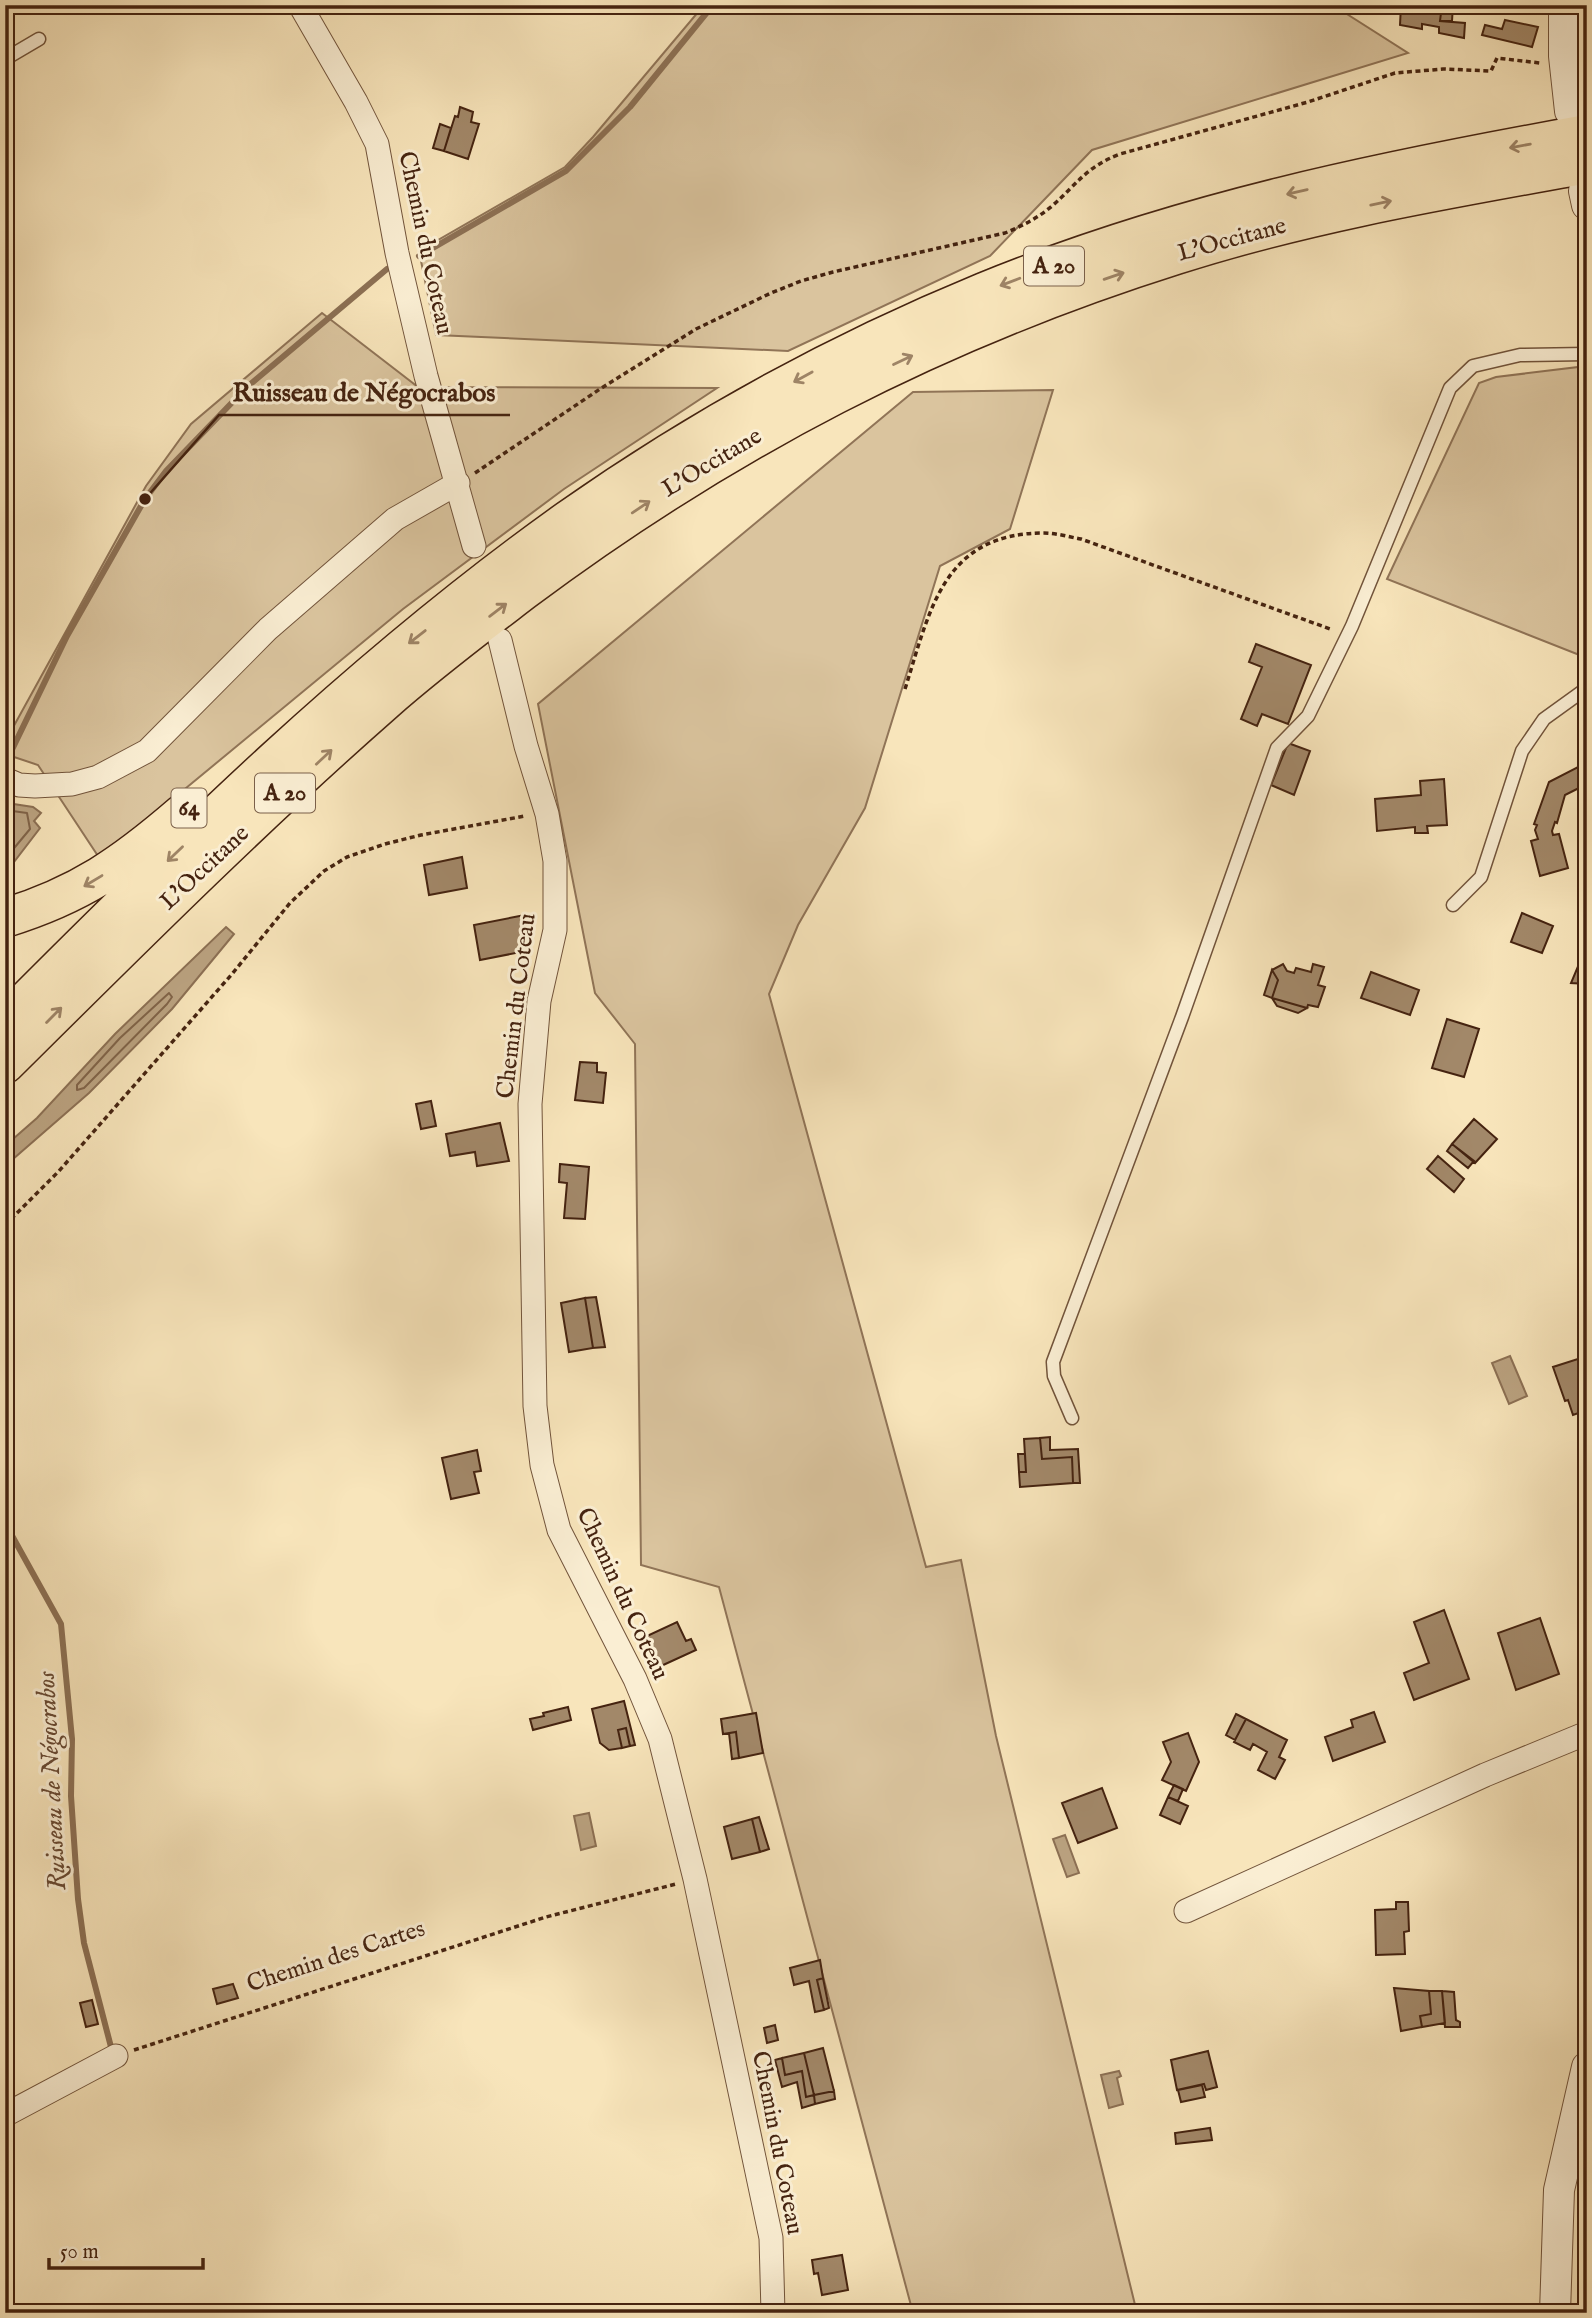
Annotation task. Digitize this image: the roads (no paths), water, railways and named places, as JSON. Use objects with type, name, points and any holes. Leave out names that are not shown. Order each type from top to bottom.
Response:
[{"type":"highway","name":"L'Occitane","points":[[5,1022],[181,848],[364,680],[558,528],[654,463],[805,376],[892,332],[984,292],[1077,257],[1267,199],[1578,122]]},
{"type":"highway","name":"L'Occitane","points":[[5,1064],[201,870],[386,700],[483,621],[584,545],[752,439],[904,359],[1085,286],[1179,254],[1276,227],[1384,202],[1586,187]]},
{"type":"highway","name":"64","points":[[5,918],[34,909],[87,885],[125,861],[225,778],[364,680]]},
{"type":"street","name":"Chemin du Coteau","points":[[300,5],[377,144],[397,253],[426,376],[474,546]]},
{"type":"street","points":[[1564,5],[1564,56],[1578,122]]},
{"type":"street","points":[[5,779],[19,785],[72,784],[98,777],[147,751],[268,629],[395,519],[458,483]]},
{"type":"street","name":"Chemin du Coteau","points":[[500,640],[526,746],[547,814],[555,861],[555,930],[539,1001],[530,1104],[535,1406],[542,1465],[559,1530],[635,1679],[660,1740],[695,1880],[771,2238],[774,2313]]},
{"type":"street","points":[[1186,1912],[1485,1774],[1587,1733]]},
{"type":"street","points":[[5,2115],[116,2056]]},
{"type":"street","points":[[1555,2313],[1559,2190],[1587,2067]]},
{"type":"lane","points":[[5,59],[39,39]]},
{"type":"lane","points":[[1072,1418],[1054,1376],[1053,1362],[1058,1346],[1182,1017],[1278,748],[1308,716],[1348,636],[1450,388],[1473,366],[1520,355],[1587,354]]},
{"type":"lane","points":[[1453,905],[1481,877],[1522,751],[1544,719],[1587,688]]},
{"type":"water","points":[[7,803],[33,807],[41,813],[34,821],[40,828],[14,862],[5,867]]},
{"type":"water","points":[[226,927],[234,934],[172,1009],[89,1093],[5,1166],[5,1146],[37,1118],[115,1034]]},
{"type":"water","points":[[1510,1356],[1527,1396],[1509,1404],[1492,1363]]},
{"type":"water","points":[[589,1813],[596,1846],[581,1850],[574,1816]]},
{"type":"water","points":[[1065,1835],[1079,1873],[1067,1877],[1053,1839]]},
{"type":"water","points":[[1119,2071],[1121,2076],[1117,2078],[1123,2104],[1109,2108],[1101,2075]]},
{"type":"waterway","name":"Ruisseau de Négocrabos","points":[[419,256],[566,171],[630,107],[713,5]]},
{"type":"waterway","name":"Ruisseau de Négocrabos","points":[[5,764],[67,636],[145,499],[166,471],[247,387],[387,269]]},
{"type":"waterway","name":"Ruisseau de Négocrabos","points":[[5,1523],[61,1624],[72,1739],[71,1796],[78,1899],[84,1943],[111,2047]]},
{"type":"place","name":"Ruisseau de Négocrabos","points":[[145,499]]}]
